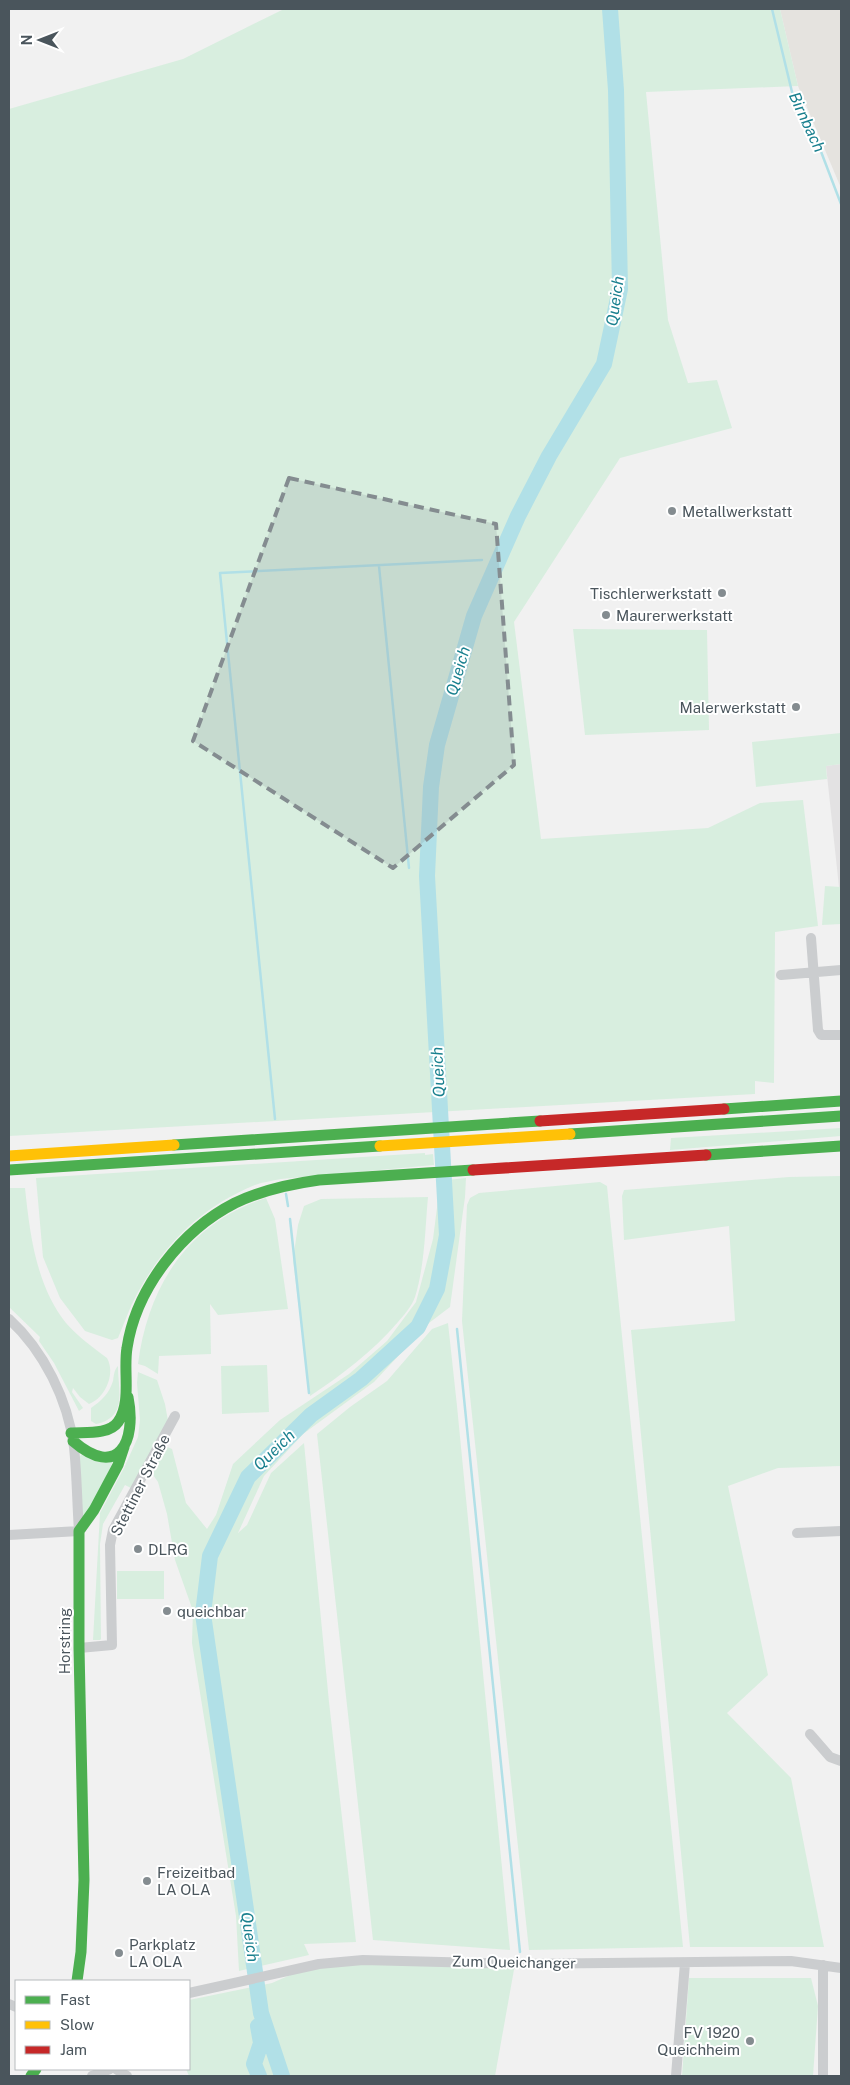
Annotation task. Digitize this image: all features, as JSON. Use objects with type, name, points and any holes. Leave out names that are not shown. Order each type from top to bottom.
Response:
[{"type":"main road","points":[[9,1156],[841,1101]]},
{"type":"main road","points":[[9,1170],[841,1116]]},
{"type":"main road","points":[[124,1447],[110,1456],[94,1457],[84,1452],[72,1437],[114,1427],[122,1415],[126,1354],[135,1317],[155,1277],[178,1247],[201,1225],[232,1204],[258,1193],[297,1183],[434,1172],[841,1146]]},
{"type":"main road","points":[[79,1531],[94,1510],[118,1465],[130,1435],[131,1408],[125,1386]]},
{"type":"main road","name":"Horstring","points":[[77,1980],[81,1952],[84,1880],[79,1648],[79,1531]]},
{"type":"street","points":[[811,938],[818,1030],[821,1035],[841,1035]]},
{"type":"street","points":[[781,975],[841,970]]},
{"type":"street","name":"Horstring","points":[[9,1319],[18,1327],[51,1375],[63,1405],[72,1437],[79,1531]]},
{"type":"street","name":"Stettiner Straße","points":[[79,1648],[112,1645],[110,1544],[113,1530],[175,1416]]},
{"type":"street","points":[[9,1534],[79,1531]]},
{"type":"street","points":[[797,1533],[841,1531]]},
{"type":"street","points":[[810,1734],[830,1757],[841,1760]]},
{"type":"street","name":"Zum Queichanger","points":[[190,1993],[328,1962],[363,1960],[515,1964],[791,1962],[841,1968]]},
{"type":"street","points":[[676,2076],[685,1963]]},
{"type":"street","points":[[823,1965],[823,2076]]},
{"type":"street","points":[[92,2076],[107,2070]]},
{"type":"highlighted area","points":[[289,478],[496,524],[514,765],[393,868],[193,741]]},
{"type":"shaded area","points":[[780,9],[841,9],[841,188],[798,86]]},
{"type":"shaded area","points":[[841,764],[841,887],[839,887],[826,766]]},
{"type":"green space","points":[[284,9],[780,9],[798,86],[646,92],[668,320],[688,383],[717,380],[732,428],[620,458],[514,622],[541,839],[708,828],[760,803],[803,800],[818,926],[775,932],[774,1083],[755,1081],[755,1094],[9,1136],[9,109],[183,59]]},
{"type":"green space","points":[[573,629],[707,630],[709,730],[585,735]]},
{"type":"green space","points":[[841,733],[841,764],[826,766],[827,779],[756,787],[752,742]]},
{"type":"green space","points":[[825,886],[841,887],[841,924],[822,925]]},
{"type":"green space","points":[[841,1128],[841,1136],[670,1150],[671,1138]]},
{"type":"green space","points":[[425,1153],[425,1155],[433,1154],[434,1165],[264,1182],[217,1204],[185,1230],[158,1260],[136,1296],[118,1338],[112,1340],[85,1331],[60,1298],[43,1257],[36,1178]]},
{"type":"green space","points":[[841,1176],[841,1466],[778,1468],[728,1486],[768,1675],[727,1713],[791,1778],[824,1947],[690,1947],[631,1330],[735,1321],[729,1226],[624,1240],[622,1196],[624,1190],[789,1177]]},
{"type":"green space","points":[[466,1178],[450,1307],[429,1323],[374,1382],[303,1434],[264,1476],[238,1533],[247,1525],[271,1473],[304,1443],[329,1702],[356,1942],[304,1944],[309,1955],[239,1971],[236,1916],[192,1643],[193,1611],[175,1560],[167,1514],[158,1482],[151,1472],[165,1446],[172,1449],[186,1503],[207,1529],[216,1515],[233,1464],[280,1420],[349,1374],[387,1341],[416,1302],[433,1239],[439,1192],[438,1181]]},
{"type":"green space","points":[[600,1182],[607,1186],[683,1947],[529,1950],[462,1321],[467,1205],[470,1198],[479,1193]]},
{"type":"green space","points":[[9,1188],[25,1188],[29,1224],[36,1259],[41,1276],[56,1308],[70,1328],[107,1358],[109,1364],[110,1371],[107,1385],[100,1397],[95,1401],[89,1404],[73,1388],[72,1392],[83,1408],[79,1411],[54,1363],[39,1341],[40,1337],[9,1307]]},
{"type":"green space","points":[[428,1197],[421,1272],[412,1304],[388,1333],[367,1353],[310,1396],[293,1260],[298,1225],[304,1206],[321,1199]]},
{"type":"green space","points":[[266,1198],[275,1219],[288,1309],[218,1315],[210,1304],[211,1354],[159,1356],[158,1374],[138,1364],[143,1335],[151,1309],[162,1284],[177,1261],[194,1241],[215,1224],[239,1209]]},
{"type":"green space","points":[[448,1323],[510,1950],[373,1940],[317,1434],[350,1407],[387,1381],[432,1329]]},
{"type":"green space","points":[[267,1365],[269,1412],[222,1414],[221,1366]]},
{"type":"green space","points":[[118,1366],[119,1402],[117,1409],[113,1416],[106,1421],[96,1424],[91,1421],[91,1408],[107,1393]]},
{"type":"green space","points":[[138,1372],[157,1380],[165,1404],[168,1421],[131,1488],[125,1485],[103,1524],[100,1544],[101,1639],[93,1640],[100,1513],[138,1437],[140,1420]]},
{"type":"green space","points":[[84,1452],[118,1452],[79,1531],[75,1461]]},
{"type":"green space","points":[[117,1571],[164,1571],[164,1599],[117,1599]]},
{"type":"green space","points":[[328,1962],[515,1964],[495,2076],[189,2076],[186,2070],[190,2070],[190,2000],[272,1983],[311,1966]]},
{"type":"green space","name":"FV 1920 Queichheim","points":[[689,1978],[811,1978],[818,2006],[813,2076],[682,2076]]},
{"type":"waterway","name":"Queich","points":[[282,2076],[261,2013],[203,1614],[210,1556],[248,1477],[311,1415],[361,1379],[418,1327],[437,1289],[447,1235],[427,876],[431,787],[437,745],[474,616],[518,516],[549,456],[604,364],[620,289],[616,90],[610,9]]},
{"type":"waterway","name":"Birnbach","points":[[772,9],[792,92],[812,128],[841,204]]},
{"type":"waterway","points":[[275,1119],[220,573],[482,560]]},
{"type":"waterway","points":[[379,566],[409,868]]},
{"type":"waterway","points":[[286,1194],[288,1206]]},
{"type":"waterway","points":[[290,1219],[309,1393]]},
{"type":"waterway","points":[[457,1329],[520,1952]]},
{"type":"waterway","points":[[258,2026],[261,2043],[254,2064],[259,2076]]},
{"type":"traffic: fast","points":[[724,1109],[841,1101]]},
{"type":"traffic: fast","points":[[570,1134],[841,1116]]},
{"type":"traffic: fast","points":[[174,1145],[540,1121]]},
{"type":"traffic: fast","points":[[9,1170],[380,1146]]},
{"type":"traffic: fast","points":[[706,1155],[841,1146]]},
{"type":"traffic: fast","points":[[71,1433],[103,1431],[118,1422],[125,1405],[127,1348],[140,1304],[164,1263],[197,1229],[216,1215],[235,1203],[255,1194],[297,1183],[473,1170]]},
{"type":"traffic: fast","points":[[73,1441],[89,1452],[102,1457],[113,1456],[121,1450],[130,1428],[128,1397]]},
{"type":"traffic: fast","points":[[77,1980],[81,1952],[84,1880],[79,1648],[79,1531],[94,1510],[118,1465],[124,1447]]},
{"type":"traffic: fast","points":[[31,2076],[35,2070]]},
{"type":"traffic: slow","points":[[380,1146],[570,1134]]},
{"type":"traffic: slow","points":[[9,1156],[174,1145]]},
{"type":"traffic: jam","points":[[540,1121],[724,1109]]},
{"type":"traffic: jam","points":[[473,1170],[706,1155]]},
{"type":"place","name":"Metallwerkstatt","points":[[672,511]]},
{"type":"place","name":"Tischlerwerkstatt","points":[[722,593]]},
{"type":"place","name":"Maurerwerkstatt","points":[[606,615]]},
{"type":"place","name":"Malerwerkstatt","points":[[796,707]]},
{"type":"place","name":"DLRG","points":[[138,1549]]},
{"type":"place","name":"queichbar","points":[[167,1611]]},
{"type":"place","name":"Freizeitbad LA OLA","points":[[147,1881]]},
{"type":"place","name":"Parkplatz LA OLA","points":[[119,1953]]},
{"type":"place","name":"FV 1920 Queichheim","points":[[750,2041]]}]
